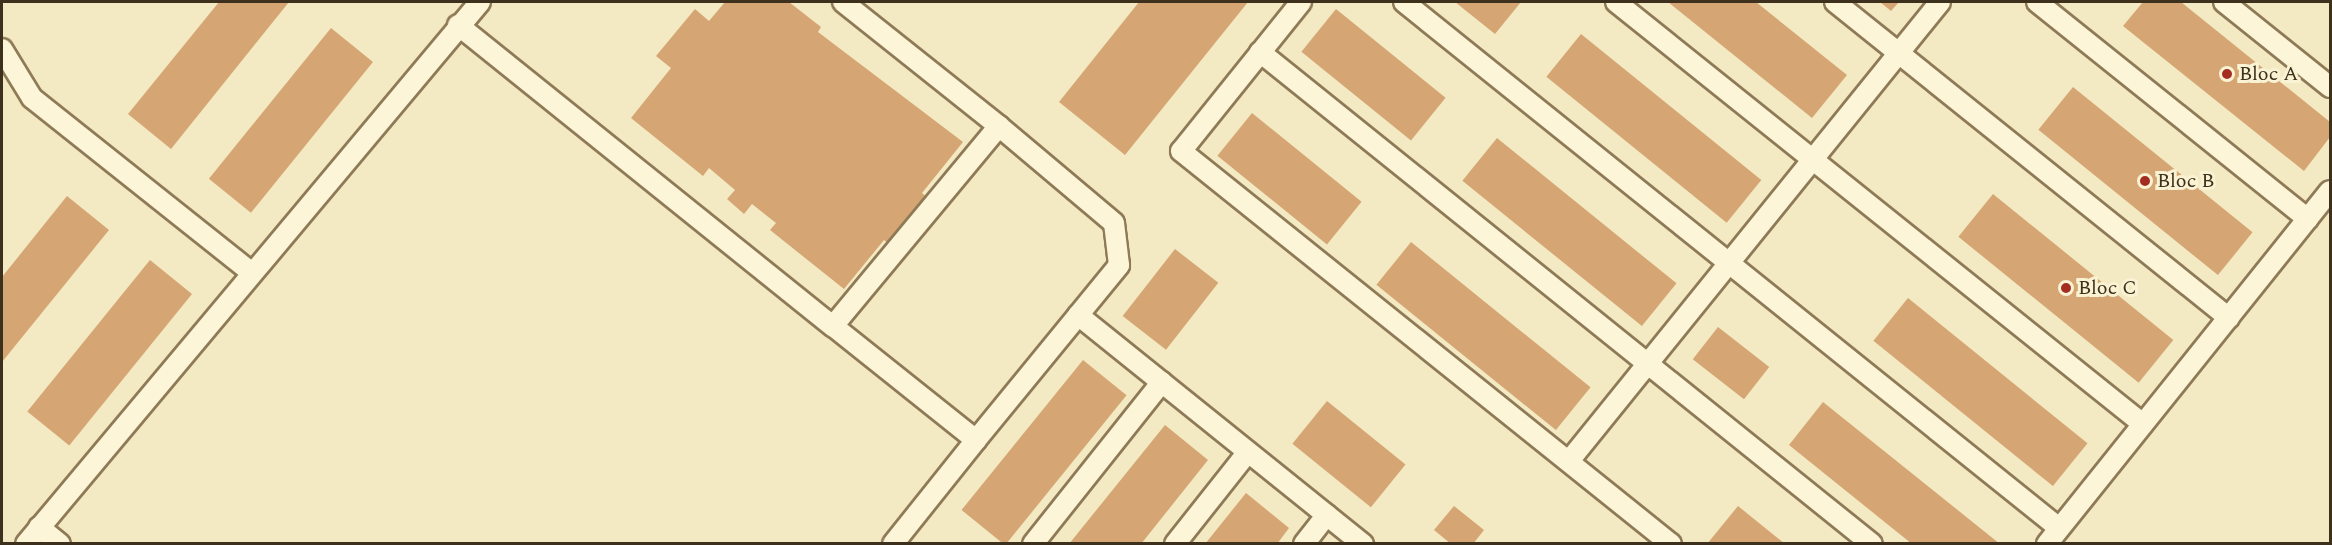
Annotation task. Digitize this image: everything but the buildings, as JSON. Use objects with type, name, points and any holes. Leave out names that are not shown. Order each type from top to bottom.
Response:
[{"type":"lane","points":[[26,543],[458,25],[480,2]]},
{"type":"lane","points":[[843,2],[999,126],[1114,223],[1119,265],[892,543]]},
{"type":"lane","points":[[1301,2],[1181,151],[1671,543]]},
{"type":"lane","points":[[1404,2],[2059,528]]},
{"type":"lane","points":[[1616,2],[2143,424]]},
{"type":"lane","points":[[1835,2],[2229,318]]},
{"type":"lane","points":[[1569,461],[1940,2]]},
{"type":"lane","points":[[2037,2],[2308,219]]},
{"type":"lane","points":[[2224,2],[2331,87]]},
{"type":"lane","points":[[458,25],[976,440]]},
{"type":"lane","points":[[2,49],[32,98],[251,272]]},
{"type":"lane","points":[[1260,52],[1872,543]]},
{"type":"lane","points":[[833,326],[999,126]]},
{"type":"lane","points":[[2047,543],[2331,191]]},
{"type":"lane","points":[[1078,315],[1363,543]]},
{"type":"lane","points":[[1033,543],[1162,382]]},
{"type":"lane","points":[[1175,543],[1248,452]]},
{"type":"lane","points":[[1304,543],[1327,515]]},
{"type":"lane","points":[[39,527],[60,543]]},
{"type":"place","name":"Bloc A","points":[[2227,74]]},
{"type":"place","name":"Bloc B","points":[[2145,181]]},
{"type":"place","name":"Bloc C","points":[[2066,288]]}]
